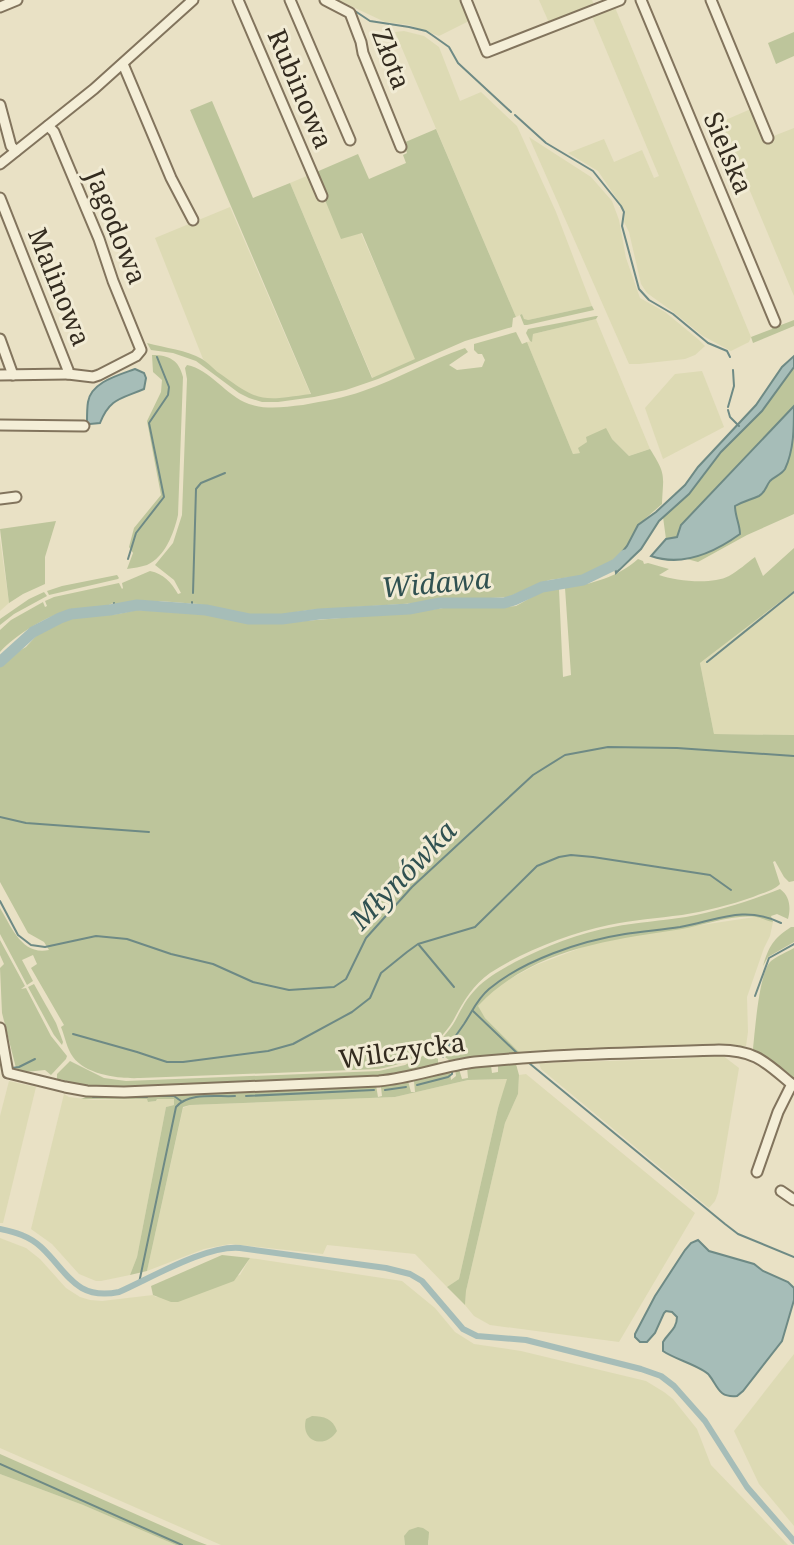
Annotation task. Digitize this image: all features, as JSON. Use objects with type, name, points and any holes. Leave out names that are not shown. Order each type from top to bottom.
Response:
[{"type":"street","points":[[0,7],[17,0]]},
{"type":"street","points":[[0,164],[123,64],[193,0]]},
{"type":"street","name":"Rubinowa","points":[[238,0],[322,196]]},
{"type":"street","points":[[290,0],[350,140]]},
{"type":"street","name":"Złota","points":[[325,0],[350,13],[401,147]]},
{"type":"street","points":[[466,0],[487,52],[620,0]]},
{"type":"street","name":"Sielska","points":[[641,0],[775,322]]},
{"type":"street","points":[[711,0],[768,138]]},
{"type":"street","points":[[123,64],[171,178],[193,220]]},
{"type":"street","points":[[0,105],[11,146],[16,151]]},
{"type":"street","name":"Jagodowa","points":[[48,126],[54,132],[99,239],[141,350],[136,356],[93,377],[68,374]]},
{"type":"street","name":"Malinowa","points":[[0,198],[68,370],[68,374],[0,375]]},
{"type":"street","points":[[0,339],[13,375]]},
{"type":"street","points":[[0,425],[81,426]]},
{"type":"street","points":[[0,499],[16,497]]},
{"type":"street","name":"Wilczycka","points":[[0,1028],[4,1073],[77,1089],[137,1091],[379,1081],[494,1060],[734,1050],[755,1056],[793,1085]]},
{"type":"street","points":[[757,1172],[778,1112],[793,1085]]},
{"type":"street","points":[[781,1191],[794,1200]]},
{"type":"shaded area","points":[[338,0],[463,0],[471,20],[439,36],[409,25],[385,22]]},
{"type":"shaded area","points":[[539,0],[592,0],[595,7],[550,25]]},
{"type":"shaded area","points":[[614,5],[751,337],[749,342],[731,351],[703,336],[647,293],[641,284],[624,222],[625,211],[598,171],[568,153],[604,139],[614,162],[642,150],[654,178],[659,176],[591,14]]},
{"type":"shaded area","points":[[395,32],[424,36],[439,47],[460,101],[481,92],[517,126],[556,212],[592,306],[528,320],[524,320],[522,314],[516,317]]},
{"type":"shaded area","points":[[753,108],[766,139],[794,128],[794,296],[721,122]]},
{"type":"shaded area","points":[[529,137],[591,177],[612,201],[640,298],[665,312],[705,346],[695,355],[685,359],[629,364]]},
{"type":"shaded area","points":[[314,173],[361,233],[416,359],[373,379],[290,183]]},
{"type":"shaded area","points":[[230,207],[311,395],[258,398],[244,392],[203,359],[155,238]]},
{"type":"shaded area","points":[[596,319],[650,449],[629,456],[612,439],[587,442],[580,453],[573,454],[527,342],[532,341],[533,334]]},
{"type":"shaded area","points":[[702,371],[724,427],[663,459],[645,408],[675,374]]},
{"type":"shaded area","points":[[0,539],[9,603],[0,611]]},
{"type":"shaded area","points":[[794,591],[794,735],[714,734],[700,663]]},
{"type":"shaded area","points":[[755,917],[773,922],[747,997],[746,1046],[521,1054],[477,1006],[504,982],[536,965],[591,944]]},
{"type":"shaded area","points":[[722,1055],[739,1068],[718,1193],[709,1208],[541,1069],[539,1063],[676,1059]]},
{"type":"shaded area","points":[[526,1074],[695,1213],[619,1342],[490,1325],[474,1316],[465,1305],[505,1123],[518,1094],[519,1075]]},
{"type":"shaded area","points":[[508,1079],[498,1108],[459,1279],[447,1287],[415,1254],[327,1245],[323,1254],[230,1244],[204,1249],[147,1271],[183,1108],[190,1105],[395,1097],[468,1080]]},
{"type":"shaded area","points":[[9,1081],[36,1087],[3,1223],[0,1223],[0,1116]]},
{"type":"shaded area","points":[[64,1094],[93,1100],[148,1099],[149,1102],[174,1099],[174,1105],[166,1107],[137,1257],[130,1275],[96,1281],[79,1274],[52,1244],[31,1229]]},
{"type":"shaded area","points":[[0,1238],[26,1248],[66,1288],[90,1300],[156,1297],[240,1275],[250,1258],[402,1281],[435,1308],[455,1332],[474,1344],[521,1351],[646,1381],[664,1392],[697,1429],[711,1465],[788,1545],[428,1545],[429,1540],[404,1536],[405,1545],[221,1545],[0,1448]]},
{"type":"shaded area","points":[[794,1354],[794,1526],[759,1484],[734,1431]]},
{"type":"shaded area","points":[[0,1474],[83,1505],[176,1545],[0,1545]]},
{"type":"green space","points":[[794,32],[794,56],[776,64],[768,43]]},
{"type":"green space","points":[[212,101],[253,198],[290,183],[372,378],[415,359],[362,233],[341,239],[314,173],[358,154],[369,179],[406,163],[403,155],[407,153],[403,143],[436,129],[516,317],[513,318],[512,327],[465,341],[346,390],[278,402],[249,398],[196,361],[151,350],[147,343],[196,356],[246,391],[264,398],[311,394],[190,110]]},
{"type":"green space","points":[[592,306],[594,310],[527,325],[524,325],[520,315],[528,320]]},
{"type":"green space","points":[[598,316],[533,334],[532,342],[526,333],[528,329]]},
{"type":"green space","points":[[794,320],[794,326],[753,343],[751,337],[772,329],[771,324],[779,321],[781,325]]},
{"type":"green space","points":[[516,332],[522,344],[527,342],[573,454],[580,453],[578,448],[587,442],[586,437],[606,428],[629,456],[650,449],[659,465],[663,476],[662,504],[638,525],[614,562],[586,575],[549,580],[508,597],[453,598],[278,615],[243,614],[198,604],[159,601],[113,603],[52,616],[23,633],[0,652],[0,630],[43,602],[47,606],[45,601],[54,597],[119,583],[122,589],[122,583],[150,571],[163,576],[178,594],[181,593],[174,580],[155,565],[173,543],[182,515],[187,365],[203,372],[249,404],[289,407],[356,393],[465,348],[468,352],[449,365],[457,370],[482,367],[485,360],[482,354],[474,350],[474,344]]},
{"type":"green space","points":[[152,355],[172,360],[179,366],[183,377],[178,515],[171,537],[159,556],[147,565],[127,569],[133,553],[129,547],[134,528],[161,495],[147,421],[161,392],[162,380],[153,372]]},
{"type":"green space","points":[[794,367],[794,514],[698,562],[687,559],[669,561],[651,556],[666,539],[663,517],[689,494],[721,452],[762,411]]},
{"type":"green space","points":[[56,521],[45,557],[45,584],[9,603],[0,529]]},
{"type":"green space","points":[[794,548],[794,591],[700,663],[714,734],[794,735],[794,881],[789,882],[784,877],[775,861],[780,884],[753,897],[700,912],[594,929],[533,950],[490,973],[478,983],[446,1031],[430,1047],[411,1059],[378,1069],[132,1078],[95,1072],[71,1054],[61,1027],[64,1025],[31,968],[37,964],[33,955],[22,960],[33,981],[27,985],[0,934],[0,908],[13,931],[25,944],[40,951],[49,950],[44,942],[28,933],[0,882],[0,667],[37,635],[65,619],[137,610],[213,615],[257,624],[292,622],[450,607],[516,606],[541,592],[559,589],[563,677],[571,675],[565,588],[604,579],[638,559],[644,564],[669,569],[659,575],[704,581],[729,576],[755,557],[763,576]]},
{"type":"green space","points":[[117,575],[118,579],[49,595],[47,591],[62,586]]},
{"type":"green space","points":[[44,592],[47,596],[0,625],[0,619]]},
{"type":"green space","points":[[780,889],[789,902],[788,919],[777,914],[771,916],[773,922],[756,917],[738,917],[600,943],[547,959],[522,971],[478,1006],[485,1018],[521,1054],[449,1060],[437,1051],[441,1040],[475,990],[494,974],[527,956],[588,933],[622,925],[698,915]]},
{"type":"green space","points":[[794,927],[794,942],[768,957],[763,966],[772,944]]},
{"type":"green space","points":[[0,940],[25,986],[21,989],[26,988],[51,1036],[67,1056],[51,1075],[45,1070],[25,1072],[16,1068],[2,1013],[0,968],[4,964],[0,955]]},
{"type":"green space","points":[[794,948],[794,1081],[753,1049],[758,1002],[767,967],[773,959]]},
{"type":"green space","points":[[34,984],[56,1023],[62,1045],[28,987]]},
{"type":"green space","points":[[430,1052],[438,1059],[438,1065],[395,1076],[159,1087],[96,1087],[57,1079],[57,1074],[70,1061],[104,1078],[126,1081],[379,1071],[405,1065]]},
{"type":"green space","points":[[513,1062],[519,1075],[518,1094],[505,1123],[465,1305],[447,1287],[459,1279],[507,1079],[468,1080],[395,1097],[183,1107],[147,1271],[130,1275],[137,1257],[166,1107],[174,1105],[174,1099],[148,1102],[147,1099],[81,1099],[91,1095],[376,1085],[378,1097],[382,1096],[381,1087],[384,1084],[408,1081],[411,1092],[415,1092],[416,1079],[450,1071],[451,1080],[456,1076],[455,1069],[459,1069],[462,1079],[468,1078],[467,1067],[491,1066],[492,1073],[498,1072],[498,1064]]},
{"type":"green space","points":[[222,1255],[250,1258],[234,1281],[178,1302],[153,1295],[151,1286]]},
{"type":"green space","points":[[312,1416],[328,1419],[337,1431],[320,1442],[310,1438],[305,1427],[306,1419]]},
{"type":"green space","points":[[0,1454],[207,1545],[176,1545],[0,1474]]},
{"type":"green space","points":[[418,1527],[429,1532],[428,1545],[405,1545],[404,1536]]},
{"type":"water","points":[[794,356],[794,367],[762,411],[721,452],[689,494],[659,521],[641,549],[616,573],[614,562],[638,525],[685,485],[756,405],[782,367]]},
{"type":"water","points":[[135,369],[144,373],[144,389],[112,404],[100,423],[87,422],[88,402],[94,389]]},
{"type":"water","points":[[794,406],[794,430],[788,462],[761,495],[735,506],[740,534],[720,547],[686,559],[651,556],[666,539],[677,537],[681,525]]},
{"type":"water","points":[[698,1240],[709,1251],[754,1264],[794,1288],[794,1300],[782,1341],[737,1396],[722,1393],[706,1372],[663,1351],[663,1342],[677,1321],[672,1312],[664,1313],[647,1342],[640,1342],[635,1337],[655,1296],[685,1250]]},
{"type":"waterway","points":[[352,9],[370,21],[426,31],[449,47],[458,63],[511,112]]},
{"type":"waterway","points":[[515,115],[546,143],[593,171],[621,206],[624,212],[622,226],[639,289],[649,300],[673,314],[708,343],[727,351],[730,357]]},
{"type":"waterway","points":[[128,559],[136,533],[164,497],[149,423],[168,395],[169,387],[157,357]]},
{"type":"waterway","points":[[728,407],[734,386],[733,370]]},
{"type":"waterway","points":[[728,410],[739,426]]},
{"type":"waterway","points":[[193,593],[196,489],[201,483],[225,473]]},
{"type":"waterway","name":"Widawa","points":[[0,662],[33,632],[71,614],[137,605],[206,610],[249,619],[282,619],[409,609],[440,603],[504,603],[542,587],[583,580],[616,564],[625,555]]},
{"type":"waterway","points":[[707,662],[794,592]]},
{"type":"waterway","name":"Widawa","points":[[192,602],[192,609]]},
{"type":"waterway","name":"Widawa","points":[[112,610],[114,603]]},
{"type":"waterway","name":"Młynówka","points":[[0,901],[18,935],[31,945],[45,947],[96,936],[127,939],[213,964],[253,982],[289,990],[334,987],[346,979],[366,938],[412,887],[533,775],[565,755],[608,747],[794,756]]},
{"type":"waterway","points":[[0,817],[26,823],[149,832]]},
{"type":"waterway","points":[[73,1034],[167,1062],[268,1051],[293,1044],[352,1012],[370,998],[381,973],[418,944],[475,927],[537,866],[559,857],[593,857],[710,875],[731,890]]},
{"type":"waterway","points":[[443,1057],[485,993],[519,969],[553,953],[608,937],[731,916],[755,915],[781,923]]},
{"type":"waterway","points":[[755,996],[769,958],[794,944]]},
{"type":"waterway","points":[[419,945],[454,987]]},
{"type":"waterway","points":[[473,1011],[518,1054]]},
{"type":"waterway","points":[[12,1068],[35,1059]]},
{"type":"waterway","points":[[529,1063],[738,1234],[794,1257]]},
{"type":"waterway","points":[[417,1085],[448,1077],[452,1072]]},
{"type":"waterway","points":[[385,1090],[406,1087]]},
{"type":"waterway","points":[[246,1096],[374,1090]]},
{"type":"waterway","points":[[157,1096],[174,1096],[181,1101]]},
{"type":"waterway","points":[[139,1283],[176,1107],[195,1097],[235,1096]]},
{"type":"waterway","points":[[93,1097],[147,1097]]},
{"type":"waterway","points":[[0,1229],[32,1240],[73,1282],[92,1292],[104,1294],[119,1292],[195,1257],[226,1248],[386,1268],[410,1274],[422,1281],[463,1329],[477,1336],[526,1340],[661,1376],[705,1421],[747,1487],[794,1541]]},
{"type":"waterway","points":[[0,1464],[182,1545]]}]
